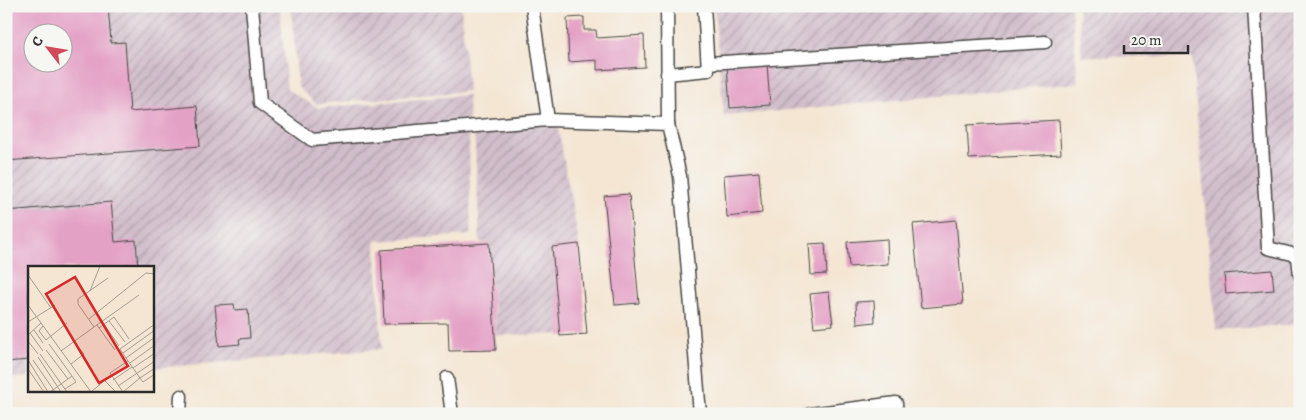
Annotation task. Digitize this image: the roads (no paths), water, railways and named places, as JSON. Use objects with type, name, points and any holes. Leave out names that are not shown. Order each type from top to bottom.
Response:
[{"type":"lane","points":[[252,6],[260,102],[312,140],[548,120],[668,124]]},
{"type":"lane","points":[[532,6],[548,120]]},
{"type":"lane","points":[[667,6],[668,124],[680,176],[700,414]]},
{"type":"lane","points":[[667,74],[708,70],[704,6]]},
{"type":"lane","points":[[1254,6],[1268,248],[1299,257],[1300,275]]},
{"type":"lane","points":[[708,63],[1046,42]]},
{"type":"lane","points":[[447,378],[452,414]]},
{"type":"lane","points":[[180,414],[181,396]]},
{"type":"lane","points":[[810,414],[896,403],[897,414]]}]
